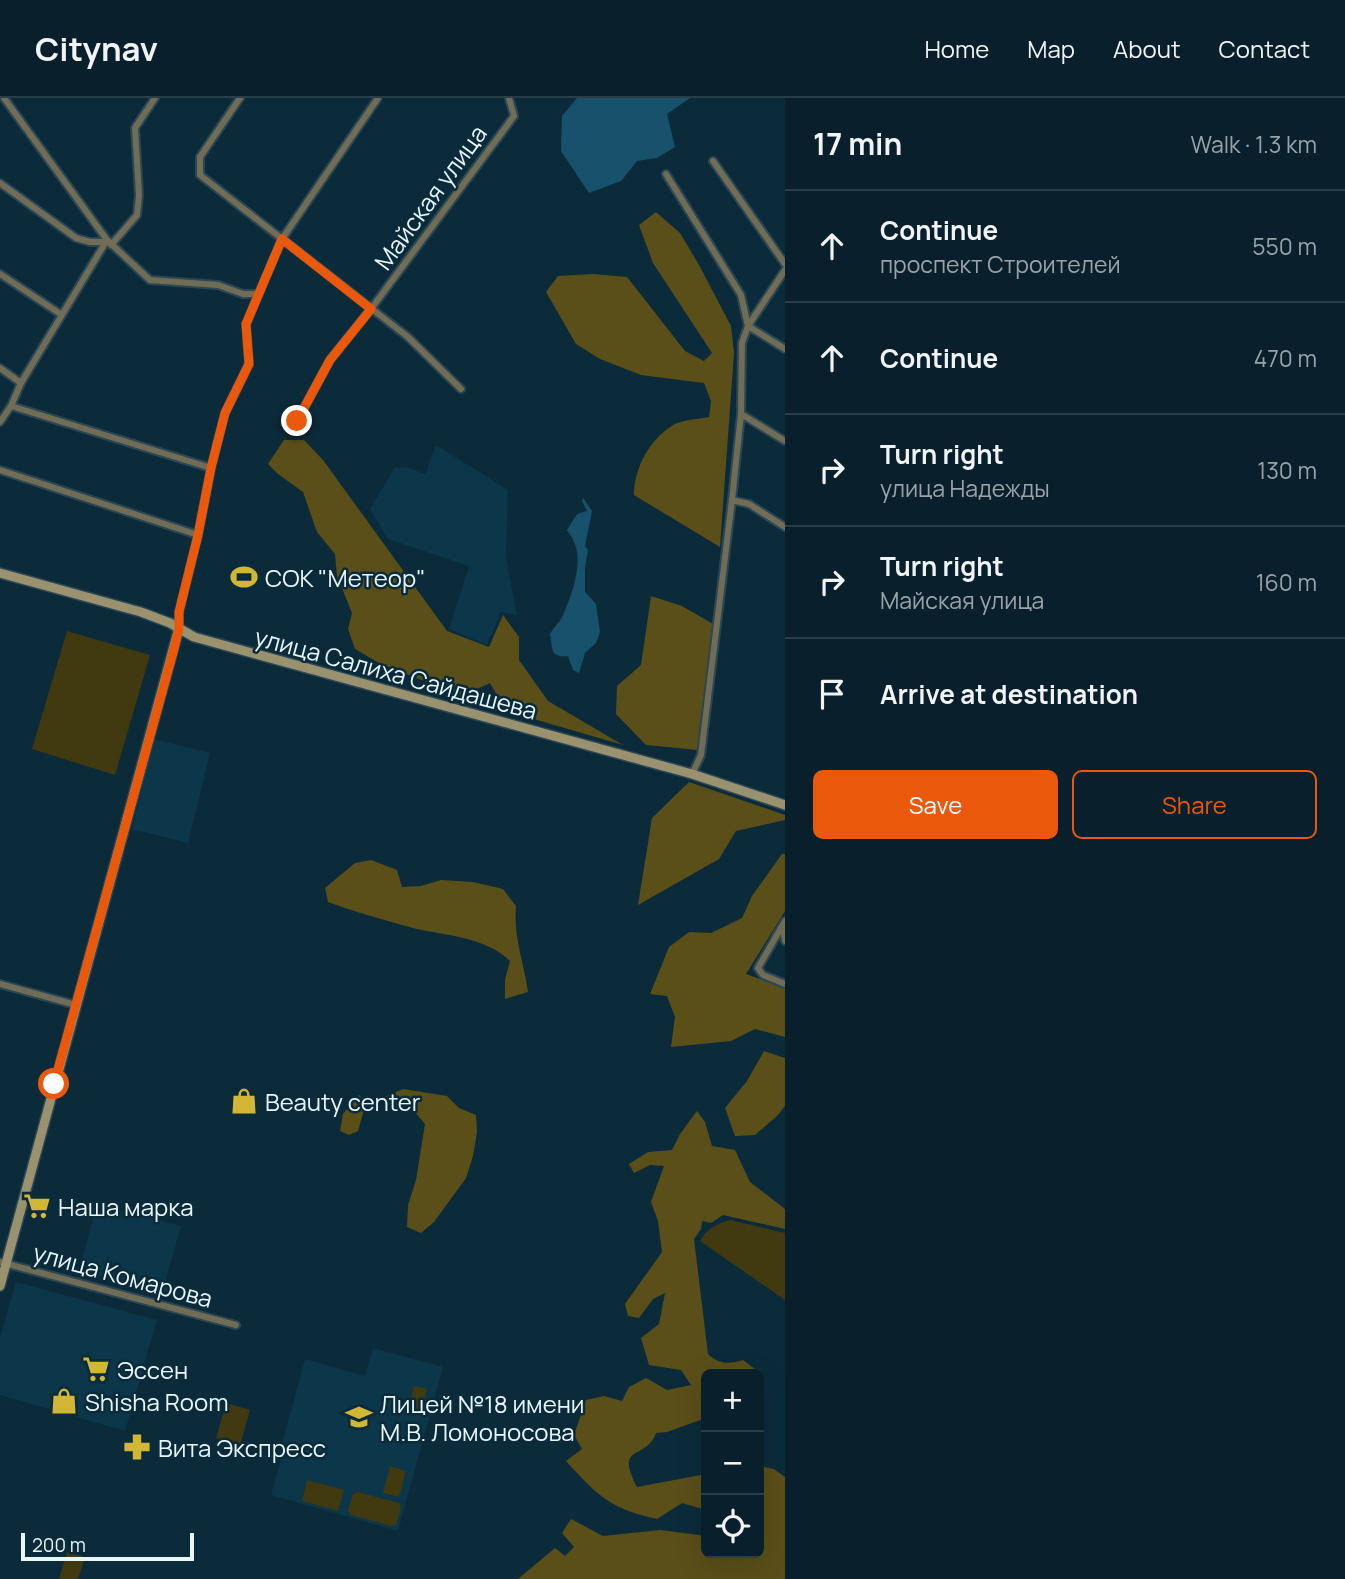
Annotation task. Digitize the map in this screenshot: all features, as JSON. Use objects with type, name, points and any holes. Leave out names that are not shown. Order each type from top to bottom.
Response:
[{"type":"street","points":[[4,98],[108,242],[150,280],[218,285],[243,294],[258,294]]},
{"type":"street","points":[[0,422],[108,242],[138,215],[135,128],[155,98]]},
{"type":"street","points":[[240,98],[200,157],[200,176],[408,337],[461,389]]},
{"type":"street","points":[[0,1286],[3,1262],[179,628],[179,612],[225,413],[249,364],[246,324],[282,239],[378,98]]},
{"type":"street","name":"Майская улица","points":[[297,421],[330,360],[514,116],[509,98]]},
{"type":"street","points":[[713,161],[785,264]]},
{"type":"street","points":[[666,174],[741,295],[748,327],[785,349]]},
{"type":"street","points":[[0,183],[76,238],[90,242],[108,242]]},
{"type":"street","points":[[692,774],[701,755],[732,500],[741,414],[742,343],[748,327],[785,270]]},
{"type":"street","points":[[0,274],[62,316]]},
{"type":"street","points":[[0,368],[21,383]]},
{"type":"street","points":[[11,407],[211,468]]},
{"type":"street","points":[[741,414],[785,441]]},
{"type":"street","points":[[0,470],[198,535]]},
{"type":"street","points":[[732,500],[749,504],[785,527]]},
{"type":"street","name":"улица Салиха Сайдашева","points":[[0,573],[141,612],[179,628],[194,638],[692,774],[785,805]]},
{"type":"street","points":[[784,923],[785,941]]},
{"type":"street","points":[[784,923],[758,968],[763,975],[785,984]]},
{"type":"street","points":[[0,984],[76,1005]]},
{"type":"street","name":"улица Комарова","points":[[3,1262],[236,1325]]},
{"type":"shaded area","points":[[577,98],[690,98],[667,114],[675,147],[657,158],[637,161],[621,181],[589,193],[561,151],[562,116]]},
{"type":"shaded area","points":[[656,212],[680,233],[731,326],[734,353],[720,547],[634,495],[640,464],[658,437],[675,424],[709,417],[711,401],[704,383],[641,375],[600,359],[576,344],[546,292],[558,276],[593,274],[627,277],[685,351],[704,361],[712,353],[653,263],[639,225]]},
{"type":"shaded area","points":[[284,440],[304,440],[323,460],[447,631],[489,647],[503,615],[519,637],[519,660],[548,701],[623,745],[506,711],[490,683],[462,696],[379,663],[355,649],[348,629],[352,613],[337,576],[335,554],[317,532],[303,492],[268,464]]},
{"type":"shaded area","points":[[436,445],[508,490],[506,558],[517,615],[501,612],[487,645],[449,629],[469,566],[388,539],[370,509],[395,467],[410,468],[425,474]]},
{"type":"shaded area","points":[[583,498],[592,511],[585,546],[588,550],[585,592],[596,604],[600,632],[596,643],[585,653],[579,673],[573,670],[568,656],[555,654],[550,634],[563,615],[576,578],[578,558],[567,530],[577,514],[587,511]]},
{"type":"shaded area","points":[[651,596],[682,606],[713,624],[698,750],[646,745],[616,714],[617,686],[641,665]]},
{"type":"shaded area","points":[[67,631],[150,655],[115,775],[32,749]]},
{"type":"shaded area","points":[[154,739],[210,753],[188,843],[132,829]]},
{"type":"shaded area","points":[[689,782],[785,815],[785,820],[736,831],[719,859],[638,905],[652,818]]},
{"type":"shaded area","points":[[782,854],[785,854],[785,911],[746,974],[785,988],[785,1037],[755,1029],[731,1041],[671,1047],[675,1017],[667,996],[650,994],[669,947],[689,932],[711,933],[742,918],[752,896]]},
{"type":"shaded area","points":[[371,860],[397,870],[402,887],[421,886],[441,880],[473,882],[503,889],[516,906],[517,939],[528,992],[505,999],[505,980],[510,961],[489,946],[402,925],[328,902],[325,888],[355,863]]},
{"type":"shaded area","points":[[764,1051],[785,1058],[785,1106],[755,1135],[735,1136],[725,1108],[747,1081]]},
{"type":"shaded area","points":[[403,1089],[447,1096],[459,1108],[476,1115],[477,1132],[466,1178],[434,1222],[421,1233],[407,1227],[408,1205],[416,1180],[425,1124],[414,1111],[392,1107],[382,1098]]},
{"type":"shaded area","points":[[359,1095],[366,1103],[358,1131],[349,1135],[340,1131],[343,1114]]},
{"type":"shaded area","points":[[697,1111],[705,1122],[712,1146],[735,1150],[750,1182],[785,1209],[785,1229],[723,1215],[711,1223],[702,1221],[701,1229],[694,1239],[708,1354],[725,1363],[743,1360],[755,1369],[701,1369],[701,1420],[667,1432],[656,1433],[646,1447],[630,1458],[631,1473],[637,1487],[701,1475],[701,1509],[682,1503],[657,1519],[627,1511],[606,1499],[566,1461],[582,1449],[574,1435],[586,1400],[604,1396],[622,1401],[629,1387],[646,1378],[667,1390],[691,1385],[681,1370],[649,1365],[641,1338],[659,1324],[665,1293],[653,1299],[639,1318],[628,1316],[625,1304],[662,1252],[658,1221],[651,1202],[664,1166],[650,1165],[634,1173],[629,1164],[648,1152],[672,1150]]},
{"type":"shaded area","points":[[97,1204],[181,1226],[166,1279],[170,1284],[167,1294],[79,1270]]},
{"type":"shaded area","points":[[730,1220],[785,1233],[785,1300],[700,1241],[713,1227]]},
{"type":"shaded area","points":[[16,1282],[157,1320],[125,1431],[0,1395],[0,1337]]},
{"type":"shaded area","name":"Лицей №18 имени М.В. Ломоносова","points":[[373,1348],[443,1367],[398,1531],[271,1495],[305,1359],[365,1376]]},
{"type":"shaded area","points":[[414,1386],[427,1389],[420,1417],[407,1413]]},
{"type":"shaded area","points":[[226,1403],[250,1410],[240,1445],[216,1438]]},
{"type":"shaded area","points":[[390,1466],[406,1471],[399,1497],[383,1493]]},
{"type":"shaded area","points":[[764,1467],[774,1469],[785,1477],[785,1579],[518,1579],[555,1548],[565,1556],[574,1547],[562,1533],[571,1519],[603,1536],[660,1530],[701,1535],[701,1558],[764,1558]]},
{"type":"shaded area","points":[[307,1480],[344,1490],[338,1511],[302,1501]]},
{"type":"shaded area","points":[[358,1492],[399,1503],[401,1508],[396,1525],[351,1515],[348,1510],[353,1494]]},
{"type":"shaded area","points":[[67,1552],[85,1557],[78,1579],[59,1579]]},
{"type":"place","name":"СОК \"Метеор\"","points":[[244,577]]},
{"type":"place","name":"Beauty center","points":[[244,1101]]},
{"type":"place","name":"Наша марка","points":[[37,1206]]},
{"type":"place","name":"Эссен","points":[[96,1369]]},
{"type":"place","name":"Shisha Room","points":[[64,1401]]},
{"type":"place","name":"Лицей №18 имени М.В. Ломоносова","points":[[359,1417]]},
{"type":"place","name":"Вита Экспресс","points":[[137,1447]]},
{"type":"route","points":[[54,1084],[174,649],[179,628],[179,612],[225,413],[249,364],[246,324],[282,239],[371,309],[330,360],[297,421]]}]
